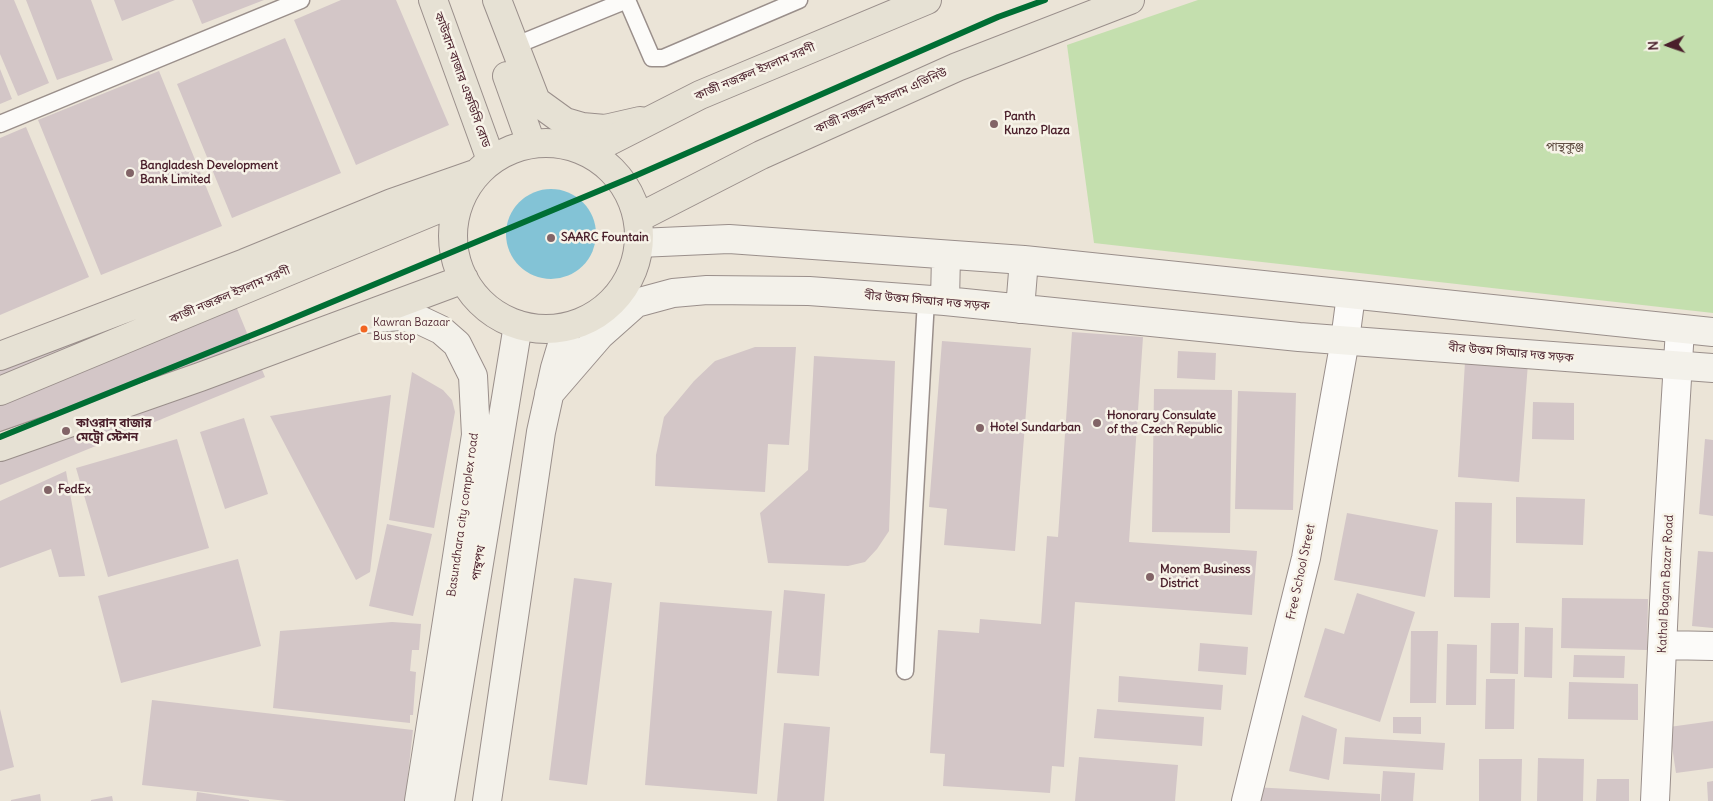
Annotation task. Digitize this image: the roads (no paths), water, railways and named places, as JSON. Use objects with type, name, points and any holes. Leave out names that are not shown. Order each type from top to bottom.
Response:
[{"type":"main road","name":"কাউরান বাজার এফডিসি রোড","points":[[433,0],[483,167]]},
{"type":"main road","points":[[479,0],[531,143]]},
{"type":"main road","points":[[497,0],[536,100],[565,122],[582,127],[605,130],[651,119]]},
{"type":"main road","name":"কাজী নজরুল ইসলাম সরণী","points":[[588,152],[709,91],[927,0]]},
{"type":"main road","name":"কাজী নজরুল ইসলাম এভিনিউ","points":[[639,231],[762,155],[957,67],[1130,0]]},
{"type":"main road","points":[[0,356],[245,263],[483,167],[510,149],[531,143],[555,142],[578,147],[588,152],[617,174],[630,195],[639,231],[636,263],[628,281],[617,297],[603,311],[567,328],[542,330],[518,325],[496,315],[478,299],[464,279],[455,254],[453,226],[460,200],[483,167]]},
{"type":"main road","name":"কাজী নজরুল ইসলাম সরণী","points":[[0,390],[460,200]]},
{"type":"main road","points":[[639,231],[1024,260],[1713,332]]},
{"type":"main road","points":[[935,301],[946,255]]},
{"type":"main road","points":[[1020,309],[1024,260]]},
{"type":"main road","points":[[0,447],[200,377],[464,279]]},
{"type":"main road","name":"বীর উত্তম সিআর দত্ত সড়ক","points":[[549,394],[584,352],[620,316],[636,304],[673,293],[707,290],[809,292],[935,301],[1299,337],[1677,367],[1713,368]]},
{"type":"main road","name":"Basundhara city complex road","points":[[352,320],[400,316],[422,321],[440,330],[457,344],[473,376],[476,435],[419,801]]},
{"type":"main road","name":"পান্থপথ","points":[[440,801],[518,325]]},
{"type":"main road","points":[[487,801],[541,432],[567,328]]},
{"type":"street","points":[[1345,340],[1350,295]]},
{"type":"street","points":[[1677,367],[1680,329]]},
{"type":"street","name":"Free School Street","points":[[1246,801],[1306,558],[1345,340]]},
{"type":"street","name":"Kathal Bagan Bazar Road","points":[[1655,801],[1677,367]]},
{"type":"street","points":[[1663,645],[1713,646]]},
{"type":"lane","points":[[0,124],[301,0]]},
{"type":"lane","points":[[514,46],[627,0],[652,58],[663,58],[799,0]]},
{"type":"lane","points":[[905,670],[935,301]]},
{"type":"water","name":"SAARC Fountain","points":[[542,189],[560,189],[576,196],[589,209],[596,225],[596,243],[589,259],[576,272],[560,279],[542,279],[526,272],[513,259],[506,243],[506,225],[513,209],[526,196]]},
{"type":"place","name":"Panth Kunzo Plaza","points":[[994,124]]},
{"type":"place","name":"Bangladesh Development Bank Limited","points":[[130,173]]},
{"type":"place","name":"SAARC Fountain","points":[[551,238]]},
{"type":"place","name":"Kawran Bazaar Bus stop","points":[[364,329]]},
{"type":"place","name":"Honorary Consulate of the Czech Republic","points":[[1097,423]]},
{"type":"place","name":"Hotel Sundarban","points":[[980,428]]},
{"type":"place","name":"কাওরান বাজার মেট্রো স্টেশন","points":[[66,431]]},
{"type":"place","name":"FedEx","points":[[48,490]]},
{"type":"place","name":"Monem Business District","points":[[1150,577]]},
{"type":"park label","name":"পান্থকুঞ্জ","points":[[1565,148]]}]
